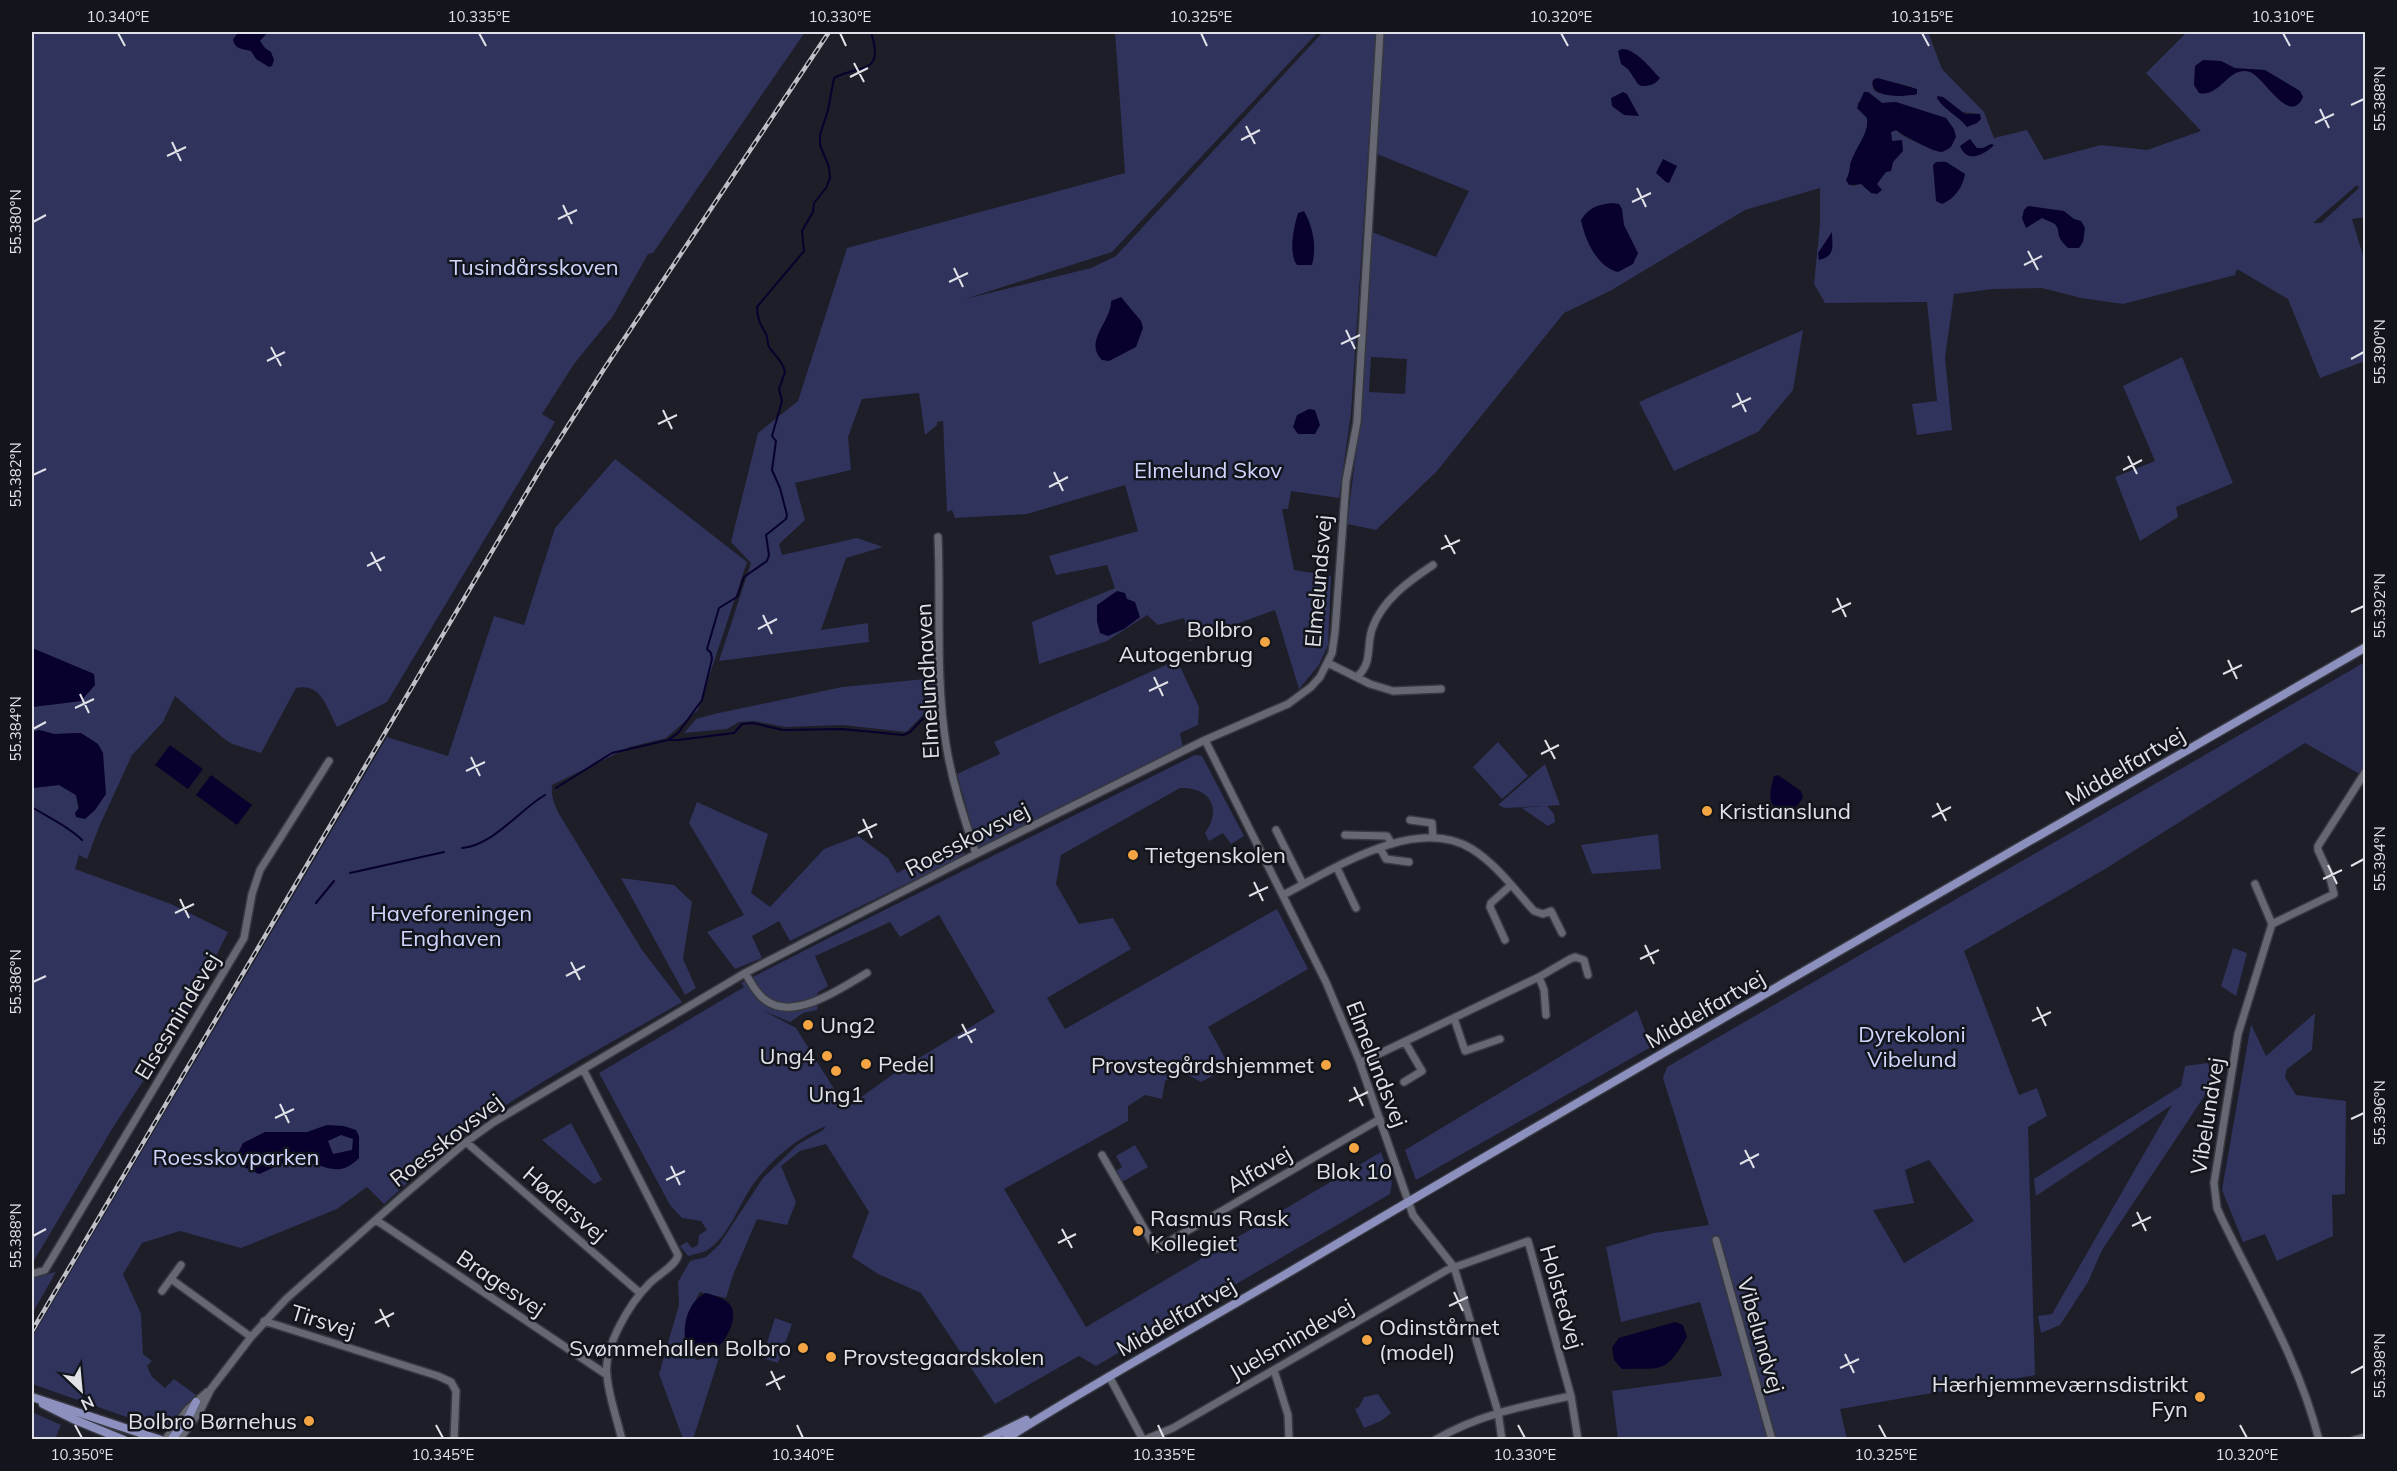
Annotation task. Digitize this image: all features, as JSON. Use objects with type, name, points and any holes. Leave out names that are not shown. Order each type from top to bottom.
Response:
[{"type":"main road","name":"Middelfartvej","points":[[985,1440],[1061,1403],[1109,1376],[2366,647]]},
{"type":"main road","points":[[32,1398],[124,1440]]},
{"type":"main road","points":[[32,1398],[160,1440]]},
{"type":"main road","points":[[171,1440],[188,1418],[196,1402]]},
{"type":"main road","name":"Middelfartvej","points":[[1004,1440],[1061,1403]]},
{"type":"main road","points":[[97,1429],[119,1431],[142,1440]]},
{"type":"street","name":"Elmelundsvej","points":[[1380,32],[1357,422],[1346,481],[1332,653],[1320,677],[1300,696],[1205,740],[1326,982],[1360,1064],[1413,1215],[1454,1267]]},
{"type":"street","name":"Elmelundhaven","points":[[938,537],[939,664],[946,743],[959,804],[976,855]]},
{"type":"street","points":[[1357,677],[1366,667],[1371,632],[1380,613],[1407,583],[1433,565]]},
{"type":"street","points":[[1328,663],[1393,691],[1441,689]]},
{"type":"street","name":"Roesskovsvej","points":[[179,1440],[200,1411],[211,1389],[264,1321],[286,1299],[466,1142],[494,1122],[745,973],[1205,740]]},
{"type":"street","name":"Elsesmindevej","points":[[32,1274],[45,1270],[244,938],[252,894],[260,870],[329,761]]},
{"type":"street","points":[[2255,884],[2272,924],[2334,894],[2318,846],[2366,771]]},
{"type":"street","points":[[1410,819],[1432,823],[1433,837]]},
{"type":"street","points":[[1276,830],[1304,884]]},
{"type":"street","points":[[1345,835],[1387,836],[1392,844]]},
{"type":"street","points":[[1283,895],[1380,848],[1433,837],[1456,841],[1474,850],[1538,914],[1551,911],[1562,933]]},
{"type":"street","points":[[1380,848],[1386,858],[1409,862]]},
{"type":"street","points":[[1336,868],[1356,908]]},
{"type":"street","points":[[1505,940],[1490,907],[1491,903],[1511,885]]},
{"type":"street","name":"Vibelundvej","points":[[2272,924],[2238,1034],[2214,1183],[2215,1197],[2217,1208],[2307,1395],[2319,1440]]},
{"type":"street","points":[[1360,1064],[1539,977],[1575,957],[1584,960],[1588,975]]},
{"type":"street","points":[[745,973],[757,993],[766,1001],[777,1006],[789,1007],[817,1001],[867,973]]},
{"type":"street","points":[[1539,977],[1544,990],[1546,1015]]},
{"type":"street","points":[[1454,1018],[1465,1051],[1500,1039]]},
{"type":"street","points":[[1404,1082],[1422,1071],[1406,1042]]},
{"type":"street","points":[[583,1069],[677,1251],[678,1258],[640,1293],[630,1307],[608,1358],[607,1375],[622,1440]]},
{"type":"street","name":"Alfavej","points":[[1102,1155],[1156,1249],[1380,1119]]},
{"type":"street","name":"Hødersvej","points":[[466,1142],[640,1293]]},
{"type":"street","name":"Bragesvej","points":[[376,1220],[607,1375]]},
{"type":"street","name":"Vibelundvej","points":[[1716,1240],[1773,1440]]},
{"type":"street","name":"Holstedvej","points":[[1454,1267],[1528,1241],[1571,1396],[1578,1440]]},
{"type":"street","points":[[162,1291],[181,1265]]},
{"type":"street","points":[[1454,1267],[1498,1412],[1502,1440]]},
{"type":"street","name":"Juelsmindevej","points":[[1144,1440],[1173,1428],[1454,1267]]},
{"type":"street","points":[[171,1279],[251,1336]]},
{"type":"street","name":"Tirsvej","points":[[264,1321],[451,1382],[456,1391],[454,1440]]},
{"type":"street","points":[[1274,1370],[1288,1414],[1289,1440]]},
{"type":"street","points":[[1109,1376],[1144,1440]]},
{"type":"street","name":"Roesskovsvej","points":[[165,1440],[196,1402],[211,1389]]},
{"type":"street","points":[[1435,1440],[1454,1428],[1498,1412],[1571,1396]]},
{"type":"street","points":[[2354,1440],[2366,1437]]},
{"type":"green space","name":"Tusindårsskoven","points":[[32,32],[805,32],[653,253],[648,254],[613,316],[574,364],[542,414],[555,422],[387,702],[337,727],[317,693],[305,687],[296,688],[261,753],[232,744],[175,696],[163,722],[132,755],[87,859],[79,855],[75,869],[171,904],[228,932],[188,1012],[112,1129],[32,1264],[32,788],[59,785],[76,795],[80,820],[81,733],[54,734],[39,730],[32,732],[32,707],[80,701],[94,674],[32,648]]},
{"type":"green space","name":"Elmelund Skov","points":[[1115,32],[1318,32],[1112,252],[965,299],[1091,268],[1116,256],[1323,32],[1376,32],[1351,413],[1339,498],[1291,491],[1288,509],[1282,509],[1294,570],[1331,576],[1328,645],[1319,665],[1299,689],[1275,610],[1190,641],[1184,618],[1158,625],[1147,615],[1107,641],[1039,664],[1032,622],[1115,588],[1107,565],[1056,575],[1049,556],[1138,531],[1125,485],[1027,514],[955,518],[952,510],[947,512],[943,421],[937,422],[937,425],[925,435],[919,393],[862,399],[848,437],[851,470],[795,483],[805,520],[779,544],[782,555],[857,538],[883,547],[846,558],[821,630],[868,623],[869,642],[719,661],[751,563],[731,542],[758,433],[798,401],[847,248],[1125,173]]},
{"type":"green space","points":[[1384,32],[1928,32],[1942,69],[1984,112],[1994,138],[2027,130],[2044,160],[2101,145],[2147,150],[2201,131],[2146,73],[2187,32],[2365,32],[2365,217],[2352,219],[2365,262],[2365,361],[2320,378],[2288,299],[2237,269],[2235,275],[2123,304],[2081,298],[2042,288],[1993,289],[1954,294],[1945,357],[1952,430],[1917,435],[1912,404],[1937,401],[1927,302],[1825,303],[1814,284],[1820,224],[1820,188],[1745,210],[1610,291],[1564,313],[1437,471],[1376,530],[1347,524],[1361,414],[1372,232],[1436,257],[1469,191],[1377,154]],"holes":[[[1877,78],[1912,87],[1915,95],[1878,93],[1872,84]],[[1868,92],[1882,103],[1896,102],[1934,151],[1896,130],[1891,132],[1892,141],[1902,141],[1898,154],[1877,184],[1878,186],[1861,184],[1853,186],[1846,180],[1850,172],[1850,164],[1868,127],[1867,118],[1857,104]],[[1943,97],[1961,112],[1980,114],[1967,127],[1936,98]],[[1941,161],[1965,174],[1960,188],[1950,200]],[[2357,185],[2359,188],[2321,223],[2313,223]],[[1371,357],[1407,359],[1405,394],[1369,392]]]},
{"type":"green space","points":[[1803,330],[1793,390],[1758,432],[1674,471],[1639,402]]},
{"type":"green space","points":[[2182,357],[2233,483],[2176,507],[2178,517],[2140,541],[2115,477],[2155,461],[2123,386]]},
{"type":"green space","name":"Haveforeningen Enghaven","points":[[615,459],[747,562],[698,710],[666,738],[630,747],[552,785],[553,800],[559,814],[642,950],[682,1002],[545,1080],[493,1114],[445,1149],[384,1204],[367,1187],[337,1209],[241,1248],[180,1231],[142,1243],[123,1274],[141,1314],[143,1354],[152,1361],[147,1366],[152,1377],[165,1388],[174,1379],[196,1395],[167,1427],[158,1428],[32,1384],[32,1337],[387,737],[448,756],[494,616],[524,625],[555,528]]},
{"type":"green space","points":[[1177,660],[1199,707],[1198,725],[1180,733],[1183,748],[978,848],[957,774],[1000,754],[994,742]]},
{"type":"green space","name":"Dyrekoloni Vibelund","points":[[2365,662],[2365,777],[2305,743],[2105,869],[1964,951],[2019,1095],[2037,1088],[2047,1116],[2028,1127],[2035,1375],[1840,1409],[1847,1439],[1618,1439],[1612,1391],[1722,1376],[1700,1302],[1621,1322],[1606,1247],[1654,1233],[1709,1225],[1663,1078],[1667,1067]],"holes":[[[1929,1160],[1974,1221],[1904,1263],[1873,1210],[1914,1203],[1905,1170]]]},
{"type":"green space","points":[[936,678],[936,702],[906,732],[843,725],[785,727],[754,721],[739,722],[727,729],[684,733],[696,719],[714,714],[842,687]]},
{"type":"green space","points":[[1498,742],[1528,776],[1502,799],[1473,767]]},
{"type":"green space","points":[[1195,755],[1202,756],[1244,836],[1231,844],[1223,833],[1209,841],[1205,833],[1213,815],[1210,800],[1199,791],[1180,788],[1061,855],[1056,884],[1079,924],[1113,918],[1131,949],[1047,998],[1065,1029],[1277,909],[1308,969],[1208,1027],[1230,1067],[1201,1082],[1182,1072],[1165,1081],[1162,1099],[1145,1095],[1128,1106],[1128,1121],[1004,1189],[1086,1327],[1381,1152],[1392,1183],[1390,1194],[1096,1366],[1079,1356],[995,1404],[921,1293],[878,1274],[852,1257],[869,1212],[826,1144],[800,1151],[781,1166],[796,1202],[787,1225],[757,1219],[733,1275],[726,1298],[700,1292],[689,1314],[685,1327],[686,1352],[697,1360],[720,1355],[693,1439],[683,1439],[659,1374],[679,1305],[678,1282],[690,1261],[706,1257],[719,1245],[763,1178],[797,1145],[826,1126],[805,1136],[777,1157],[754,1183],[733,1220],[714,1245],[706,1251],[688,1256],[680,1246],[687,1242],[692,1248],[698,1245],[699,1235],[707,1230],[701,1221],[682,1218],[670,1205],[599,1073],[744,987],[741,983]],"holes":[[[939,915],[995,1012],[896,1072],[846,1108],[796,1028],[762,1010],[790,1022],[803,1013],[817,1010],[819,998],[817,993],[828,986],[815,956],[890,922],[900,937]]]},
{"type":"green space","points":[[1545,764],[1560,805],[1547,806],[1554,814],[1555,822],[1548,826],[1522,808],[1543,806],[1505,808],[1498,805]]},
{"type":"green space","points":[[697,802],[768,834],[751,893],[770,907],[824,849],[858,836],[888,858],[897,873],[961,841],[965,855],[790,941],[779,921],[752,936],[762,958],[735,969],[707,932],[744,915],[689,823]]},
{"type":"green space","points":[[1658,834],[1661,869],[1592,874],[1581,845]]},
{"type":"green space","points":[[621,878],[674,885],[692,902],[683,959],[696,988],[685,995]]},
{"type":"green space","points":[[2233,948],[2247,953],[2236,996],[2221,986]]},
{"type":"green space","points":[[1637,1010],[1651,1047],[1416,1180],[1405,1150]]},
{"type":"green space","points":[[2315,1013],[2312,1050],[2287,1069],[2285,1077],[2296,1095],[2346,1101],[2345,1194],[2332,1195],[2333,1236],[2277,1261],[2265,1234],[2243,1242],[2222,1190],[2251,1024],[2266,1056]]},
{"type":"green space","points":[[2208,1063],[2213,1083],[2102,1250],[2088,1282],[2060,1325],[2041,1333],[2038,1316],[2052,1314],[2172,1105],[2036,1196],[2034,1179],[2181,1086],[2185,1066]]},
{"type":"green space","points":[[571,1123],[602,1180],[594,1184],[542,1140]]},
{"type":"green space","points":[[1135,1145],[1148,1167],[1122,1182],[1116,1171],[1122,1167],[1116,1156]]},
{"type":"green space","points":[[56,1272],[32,1314],[32,1278]]},
{"type":"green space","points":[[775,1318],[792,1324],[778,1363],[762,1358]]},
{"type":"green space","points":[[1378,1394],[1391,1413],[1381,1421],[1364,1428],[1355,1409],[1359,1407],[1364,1397]]},
{"type":"green space","points":[[32,1412],[61,1425],[55,1439],[32,1439]]},
{"type":"shaded area","points":[[267,33],[260,41],[271,52],[274,60],[272,66],[269,67],[256,59],[251,51],[235,45],[233,39],[237,34]]},
{"type":"shaded area","points":[[1622,49],[1638,56],[1660,78],[1649,85],[1638,84],[1628,69],[1621,64],[1618,51]]},
{"type":"shaded area","points":[[2203,60],[2221,61],[2235,68],[2265,70],[2300,91],[2303,97],[2298,105],[2284,104],[2256,76],[2243,71],[2230,77],[2213,91],[2199,93],[2194,85],[2195,66]]},
{"type":"shaded area","points":[[1877,78],[1917,89],[1917,94],[1897,96],[1882,94],[1873,86],[1873,80]]},
{"type":"shaded area","points":[[1623,92],[1627,94],[1639,116],[1624,115],[1612,106],[1611,98]]},
{"type":"shaded area","points":[[1864,92],[1868,92],[1882,103],[1896,102],[1946,118],[1954,129],[1956,137],[1951,147],[1939,152],[1896,130],[1891,132],[1892,141],[1902,140],[1903,151],[1893,162],[1891,171],[1886,172],[1877,184],[1882,190],[1877,194],[1871,193],[1861,184],[1849,185],[1846,180],[1851,162],[1867,124],[1867,118],[1857,108]]},
{"type":"shaded area","points":[[1937,96],[1943,97],[1965,114],[1980,114],[1981,119],[1967,127],[1941,104]]},
{"type":"shaded area","points":[[1970,139],[1977,148],[1994,145],[1976,156],[1967,155],[1960,146]]},
{"type":"shaded area","points":[[1663,159],[1677,166],[1669,183],[1656,173]]},
{"type":"shaded area","points":[[1936,162],[1946,162],[1965,174],[1957,192],[1942,204],[1936,201],[1933,165]]},
{"type":"shaded area","points":[[1612,203],[1619,204],[1622,209],[1624,225],[1638,253],[1633,264],[1618,272],[1604,265],[1593,252],[1581,220],[1594,207]]},
{"type":"shaded area","points":[[2028,206],[2064,211],[2074,219],[2081,221],[2085,228],[2083,242],[2079,248],[2068,248],[2061,240],[2055,224],[2042,218],[2026,228],[2022,218]]},
{"type":"shaded area","points":[[1304,211],[1313,237],[1312,265],[1297,265],[1293,254],[1296,219],[1298,213]]},
{"type":"shaded area","points":[[1832,232],[1831,253],[1819,260],[1818,253]]},
{"type":"shaded area","points":[[1121,297],[1141,321],[1143,328],[1136,347],[1109,361],[1102,360],[1097,353],[1097,338],[1111,301]]},
{"type":"shaded area","points":[[1309,409],[1315,410],[1320,425],[1315,434],[1298,434],[1293,427],[1297,415]]},
{"type":"shaded area","points":[[1117,591],[1125,593],[1127,599],[1135,602],[1140,617],[1124,629],[1108,636],[1100,633],[1097,605]]},
{"type":"shaded area","points":[[32,648],[94,674],[95,685],[81,701],[32,707]]},
{"type":"shaded area","points":[[39,730],[54,734],[81,733],[98,744],[103,753],[106,794],[95,810],[85,819],[76,817],[75,813],[79,808],[76,795],[59,785],[32,788],[32,732]]},
{"type":"shaded area","points":[[170,745],[203,769],[188,789],[155,765]]},
{"type":"shaded area","points":[[211,775],[252,805],[237,825],[196,795]]},
{"type":"shaded area","points":[[1778,775],[1801,791],[1803,797],[1796,806],[1787,811],[1778,810],[1771,801],[1774,776]]},
{"type":"shaded area","points":[[327,1125],[344,1126],[356,1130],[359,1136],[359,1158],[351,1165],[335,1169],[294,1160],[259,1174],[244,1167],[238,1153],[243,1143],[265,1132],[307,1132]],"holes":[[[341,1135],[353,1139],[352,1150],[333,1154],[328,1141]]]},
{"type":"shaded area","points":[[706,1293],[726,1301],[731,1306],[733,1320],[722,1343],[710,1354],[701,1357],[690,1355],[685,1330],[693,1304]]},
{"type":"shaded area","points":[[1675,1322],[1683,1325],[1687,1337],[1680,1349],[1662,1367],[1622,1369],[1614,1360],[1612,1347],[1619,1338]]},
{"type":"waterway","points":[[556,788],[612,753],[668,740],[678,733],[702,700],[712,659],[707,649],[719,608],[737,597],[744,577],[767,561],[769,555],[766,535],[786,519],[780,488],[772,470],[776,441],[772,436],[782,401],[779,389],[785,372],[781,362],[769,347],[767,336],[758,318],[757,307],[804,251],[802,231],[813,212],[814,203],[826,188],[830,178],[829,167],[820,145],[820,135],[828,110],[834,78],[861,69],[872,62],[875,56],[871,32]]},
{"type":"waterway","points":[[668,740],[734,733],[742,724],[753,723],[783,730],[842,729],[904,735],[910,732],[935,706]]},
{"type":"waterway","points":[[462,848],[485,841],[545,795]]},
{"type":"waterway","points":[[32,807],[65,826],[82,840]]},
{"type":"waterway","points":[[350,873],[444,852]]},
{"type":"waterway","points":[[316,903],[334,881]]},
{"type":"railway","points":[[32,1331],[543,465],[604,369],[829,32]]},
{"type":"place","name":"Bolbro Autogenbrug","points":[[1265,642]]},
{"type":"place","name":"Kristianslund","points":[[1707,811]]},
{"type":"place","name":"Tietgenskolen","points":[[1133,855]]},
{"type":"place","name":"Ung2","points":[[808,1025]]},
{"type":"place","name":"Ung4","points":[[827,1056]]},
{"type":"place","name":"Pedel","points":[[866,1064]]},
{"type":"place","name":"Provstegårdshjemmet","points":[[1326,1065]]},
{"type":"place","name":"Ung1","points":[[836,1071]]},
{"type":"place","name":"Blok 10","points":[[1354,1148]]},
{"type":"place","name":"Rasmus Rask Kollegiet","points":[[1138,1231]]},
{"type":"place","name":"Odinstårnet (model)","points":[[1367,1340]]},
{"type":"place","name":"Svømmehallen Bolbro","points":[[803,1348]]},
{"type":"place","name":"Provstegaardskolen","points":[[831,1357]]},
{"type":"place","name":"Hærhjemmeværnsdistrikt Fyn","points":[[2200,1397]]},
{"type":"place","name":"Bolbro Børnehus","points":[[309,1421]]},
{"type":"park label","name":"Roesskovparken","points":[[236,1157]]}]
